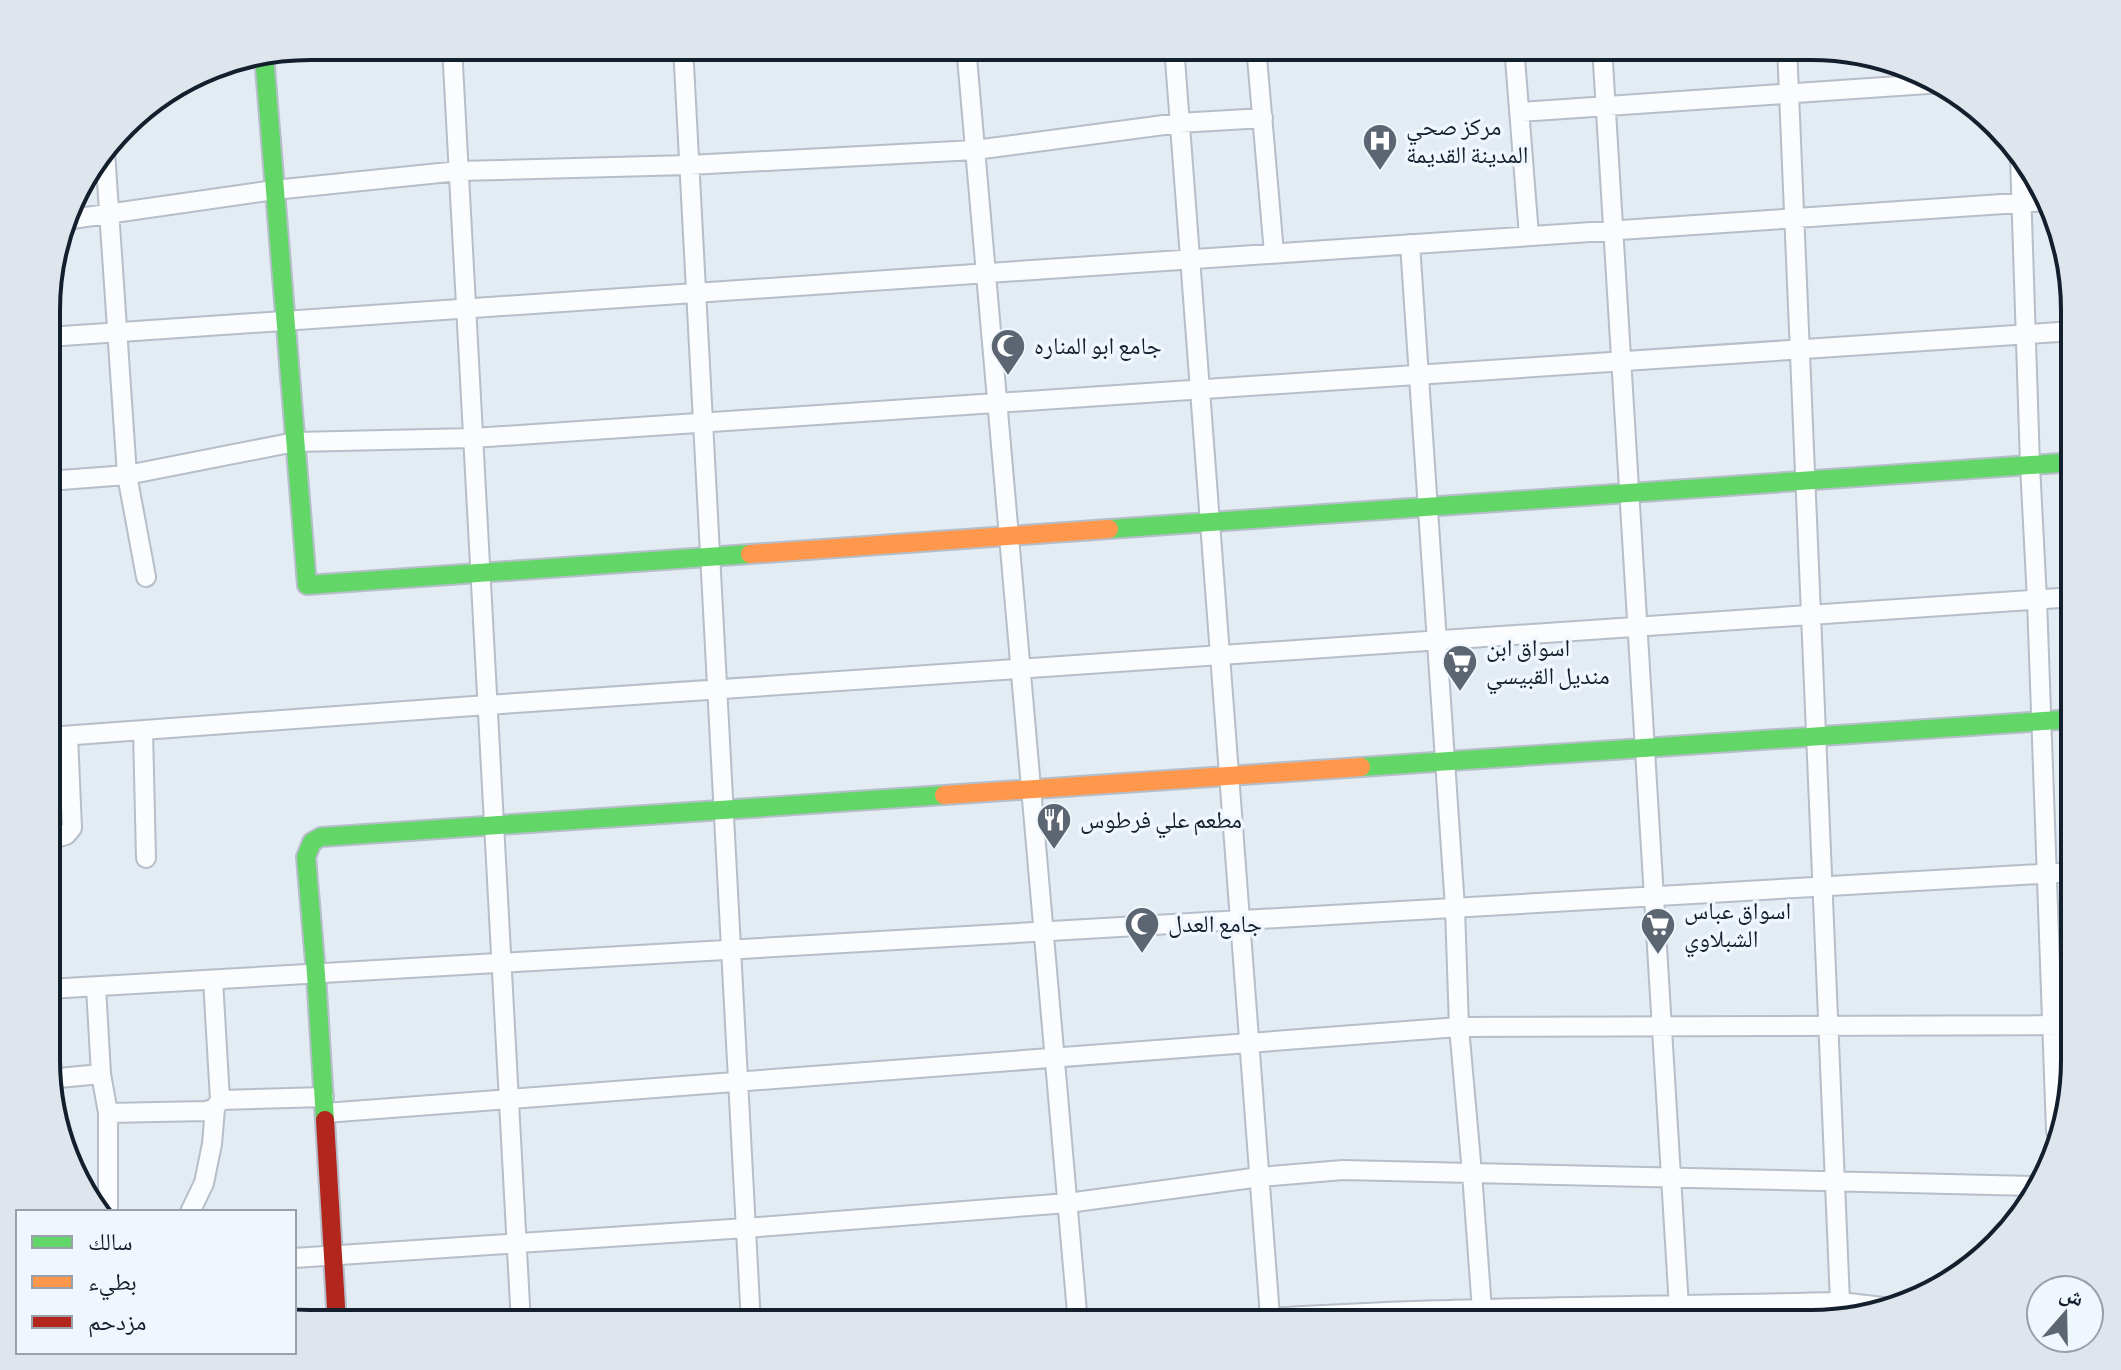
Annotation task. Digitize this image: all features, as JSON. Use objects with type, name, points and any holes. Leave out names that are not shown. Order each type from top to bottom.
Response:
[{"type":"street","points":[[1175,60],[1269,1309]]},
{"type":"street","points":[[1257,60],[1274,253]]},
{"type":"street","points":[[1515,60],[1529,236]]},
{"type":"street","points":[[1603,60],[1680,1309]]},
{"type":"street","points":[[1788,60],[1840,1302]]},
{"type":"street","points":[[453,61],[520,1310]]},
{"type":"street","points":[[684,61],[750,1310]]},
{"type":"street","points":[[967,61],[1077,1309]]},
{"type":"street","points":[[265,65],[307,585],[2060,463]]},
{"type":"street","points":[[1519,112],[1918,85]]},
{"type":"street","points":[[77,218],[274,190],[459,171],[689,165],[975,150],[1179,123],[1263,118]]},
{"type":"street","points":[[106,167],[127,475],[146,577]]},
{"type":"street","points":[[2021,175],[2055,1112]]},
{"type":"street","points":[[60,336],[2036,202]]},
{"type":"street","points":[[1410,244],[1455,908],[1459,1027],[1482,1309]]},
{"type":"street","points":[[60,480],[127,475],[295,442],[473,438],[2060,332]]},
{"type":"street","points":[[60,736],[2060,598]]},
{"type":"street","points":[[336,1310],[325,1105],[306,857],[312,842],[321,837],[2060,720]]},
{"type":"street","points":[[143,731],[146,858]]},
{"type":"street","points":[[60,837],[72,828],[68,736]]},
{"type":"street","points":[[60,988],[2060,873]]},
{"type":"street","points":[[191,1210],[204,1183],[218,1104],[213,980]]},
{"type":"street","points":[[96,987],[101,1074],[108,1113],[108,1206]]},
{"type":"street","points":[[108,1113],[206,1111],[218,1104],[325,1105],[509,1099],[1459,1027],[2060,1025]]},
{"type":"street","points":[[61,1078],[101,1074]]},
{"type":"street","points":[[296,1258],[1068,1203],[1260,1177],[1343,1170],[2027,1186]]},
{"type":"street","points":[[1753,1309],[1840,1302],[1862,1305]]},
{"type":"traffic: fast","points":[[265,65],[307,585],[750,554]]},
{"type":"traffic: fast","points":[[1109,529],[2060,463]]},
{"type":"traffic: fast","points":[[1361,767],[2060,720]]},
{"type":"traffic: fast","points":[[325,1120],[306,857],[312,842],[321,837],[944,795]]},
{"type":"traffic: slow","points":[[750,554],[1109,529]]},
{"type":"traffic: slow","points":[[944,795],[1361,767]]},
{"type":"traffic: jam","points":[[325,1120],[336,1310]]},
{"type":"place","name":"مركز صحي المدينة القديمة","points":[[1380,172]]},
{"type":"place","name":"جامع ابو المناره","points":[[1008,377]]},
{"type":"place","name":"اسواق ابن منديل القبيسي","points":[[1460,693]]},
{"type":"place","name":"مطعم علي فرطوس","points":[[1054,851]]},
{"type":"place","name":"جامع العدل","points":[[1142,955]]},
{"type":"place","name":"اسواق عباس الشبلاوي","points":[[1658,956]]}]
